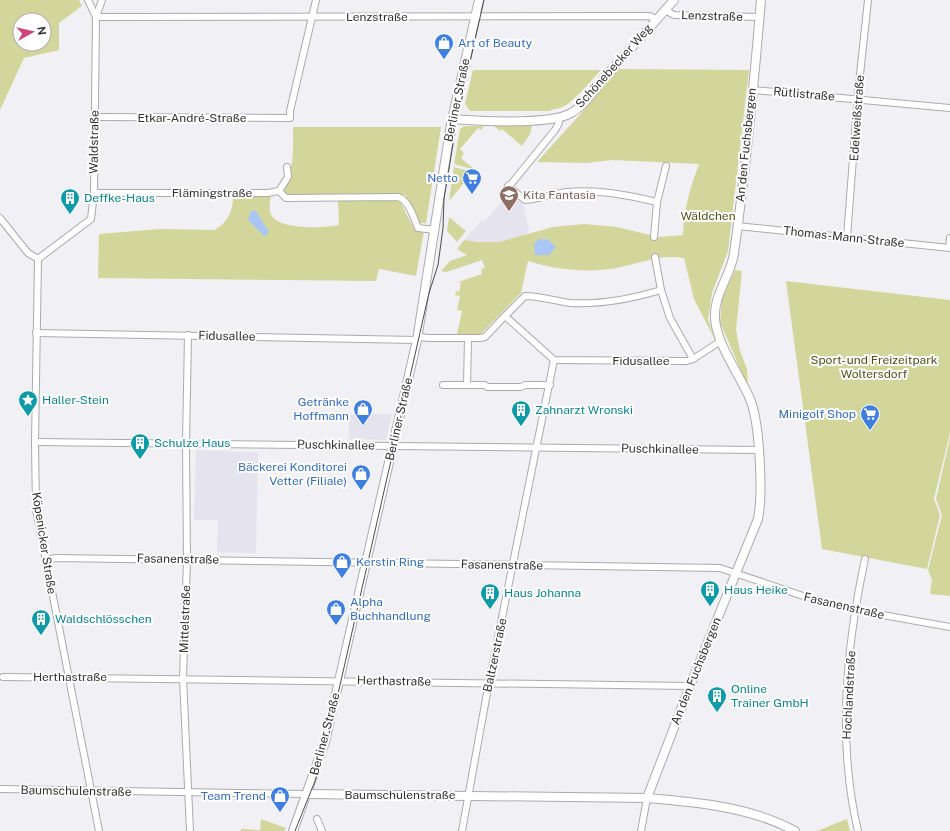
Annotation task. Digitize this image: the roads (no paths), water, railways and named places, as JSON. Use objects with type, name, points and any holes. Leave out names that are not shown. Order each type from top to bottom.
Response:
[{"type":"street","name":"Waldstraße","points":[[38,260],[91,220],[94,193],[96,17],[88,0]]},
{"type":"street","points":[[96,17],[102,0]]},
{"type":"street","points":[[312,16],[316,0]]},
{"type":"street","name":"Berliner Straße","points":[[293,831],[323,750],[393,446],[417,338],[452,119],[479,0]]},
{"type":"street","name":"Schönebecker Weg","points":[[452,119],[536,120],[558,118],[577,109],[674,0]]},
{"type":"street","name":"An den Fuchsbergen","points":[[641,831],[647,798],[690,686],[758,519],[761,503],[756,417],[750,400],[722,341],[715,319],[716,303],[734,255],[753,90],[761,0]]},
{"type":"street","name":"Edelweißstraße","points":[[847,237],[858,99],[868,0]]},
{"type":"street","name":"Lenzstraße","points":[[665,10],[674,15],[760,18]]},
{"type":"street","name":"Etkar-André-Straße","points":[[94,117],[290,118],[290,111],[312,16]]},
{"type":"street","name":"Lenzstraße","points":[[96,17],[650,16],[656,20]]},
{"type":"street","name":"Rütlistraße","points":[[753,90],[950,108]]},
{"type":"street","points":[[503,194],[555,130],[559,123],[558,118]]},
{"type":"street","points":[[654,237],[657,202],[666,166]]},
{"type":"street","points":[[287,167],[288,177],[279,191],[286,198],[403,198],[418,228],[435,230]]},
{"type":"street","points":[[508,186],[524,200],[552,194],[592,191],[622,194],[657,202]]},
{"type":"street","name":"Flämingstraße","points":[[94,193],[268,193],[279,191]]},
{"type":"street","points":[[0,218],[28,252],[38,260]]},
{"type":"street","name":"Thomas-Mann-Straße","points":[[737,226],[949,248]]},
{"type":"street","points":[[949,248],[950,238]]},
{"type":"street","points":[[655,257],[661,290],[670,318],[693,359]]},
{"type":"street","name":"Köpenicker Straße","points":[[38,260],[35,442],[36,510],[99,831]]},
{"type":"street","name":"Fidusallee","points":[[36,333],[417,338],[485,337],[525,296],[592,304],[619,301],[661,290]]},
{"type":"street","points":[[443,385],[514,387],[525,385],[550,385],[554,360],[505,316]]},
{"type":"street","name":"Mittelstraße","points":[[188,335],[186,443],[187,560],[183,678],[190,831]]},
{"type":"street","points":[[467,385],[468,338]]},
{"type":"street","name":"Fidusallee","points":[[554,360],[687,361],[693,359],[722,341]]},
{"type":"street","name":"Baltzerstraße","points":[[462,831],[489,682],[550,385]]},
{"type":"street","name":"Puschkinallee","points":[[35,442],[758,450]]},
{"type":"street","name":"Fasanenstraße","points":[[45,560],[56,558],[720,568],[735,575],[802,596],[855,610],[950,628]]},
{"type":"street","name":"Hochlandstraße","points":[[858,831],[846,748],[846,708],[855,610],[865,559]]},
{"type":"street","name":"Herthastraße","points":[[3,677],[489,682],[690,686]]},
{"type":"street","name":"Baumschulenstraße","points":[[0,789],[647,798],[694,802],[735,810],[795,831]]},
{"type":"street","points":[[317,819],[322,831]]},
{"type":"water","points":[[251,211],[256,211],[269,232],[266,235],[264,236],[248,220]]},
{"type":"water","points":[[539,239],[547,239],[556,247],[549,255],[535,255],[534,244]]},
{"type":"tram line","points":[[295,831],[315,781],[328,738],[429,293],[438,265],[443,228],[444,199],[457,120],[484,0]]},
{"type":"place","name":"Art of Beauty","points":[[444,60]]},
{"type":"place","name":"Netto","points":[[472,195]]},
{"type":"place","name":"Kita Fantasia","points":[[509,212]]},
{"type":"place","name":"Deffke-Haus","points":[[70,215]]},
{"type":"place","name":"Haller-Stein","points":[[28,417]]},
{"type":"place","name":"Getränke Hoffmann","points":[[363,426]]},
{"type":"place","name":"Zahnarzt Wronski","points":[[521,427]]},
{"type":"place","name":"Minigolf Shop","points":[[870,431]]},
{"type":"place","name":"Schulze Haus","points":[[140,460]]},
{"type":"place","name":"Bäckerei Konditorei Vetter (Filiale)","points":[[361,491]]},
{"type":"place","name":"Kerstin Ring","points":[[342,579]]},
{"type":"place","name":"Haus Heike","points":[[710,607]]},
{"type":"place","name":"Haus Johanna","points":[[490,610]]},
{"type":"place","name":"Alpha Buchhandlung","points":[[336,626]]},
{"type":"place","name":"Waldschlösschen","points":[[41,636]]},
{"type":"place","name":"Online Trainer GmbH","points":[[717,713]]},
{"type":"place","name":"Team Trend","points":[[280,813]]},
{"type":"park label","name":"Wäldchen","points":[[708,216]]},
{"type":"park label","name":"Sport- und Freizeitpark Woltersdorf","points":[[874,367]]}]
